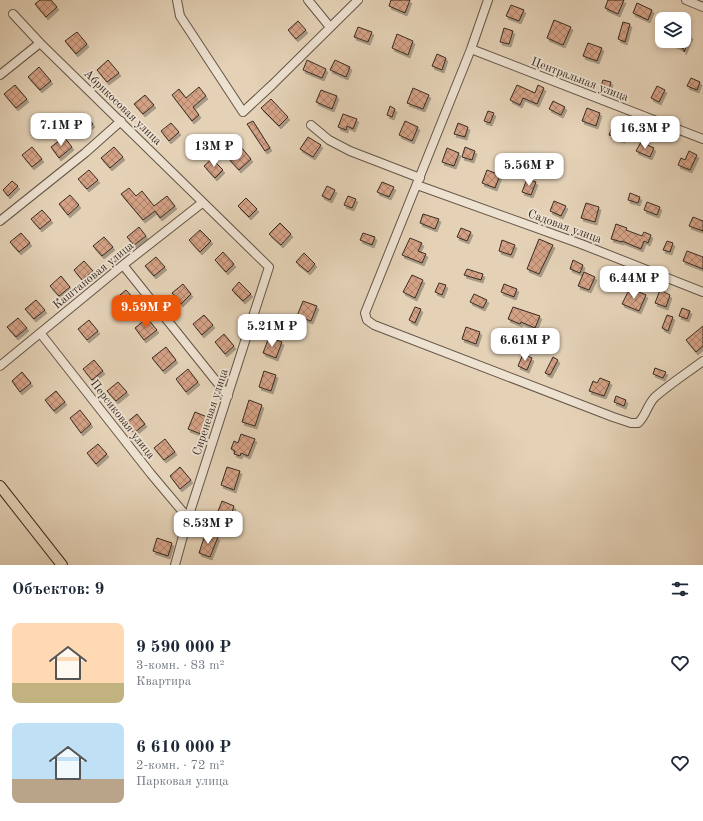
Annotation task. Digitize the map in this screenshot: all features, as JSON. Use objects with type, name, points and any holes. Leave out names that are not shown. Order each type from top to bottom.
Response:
[{"type":"main road","points":[[0,486],[62,565]]},
{"type":"street","points":[[177,0],[180,16],[243,112],[358,0]]},
{"type":"street","points":[[308,0],[330,27]]},
{"type":"street","points":[[488,0],[471,49],[365,313],[367,320],[374,325],[631,423],[638,423],[642,419],[648,405],[655,398],[703,361]]},
{"type":"street","points":[[686,0],[703,7]]},
{"type":"street","name":"Абрикосовая улица","points":[[13,14],[40,43],[269,267]]},
{"type":"street","points":[[0,75],[40,43]]},
{"type":"street","name":"Центральная улица","points":[[471,49],[703,140]]},
{"type":"street","points":[[0,221],[85,153],[121,121]]},
{"type":"street","name":"Садовая улица","points":[[311,125],[329,140],[418,182],[703,292]]},
{"type":"street","name":"Каштановая улица","points":[[0,366],[41,334],[123,265],[202,203]]},
{"type":"street","points":[[123,265],[228,396]]},
{"type":"street","name":"Сиреневая улица","points":[[175,565],[188,518],[269,267]]},
{"type":"street","name":"Персиковая улица","points":[[41,334],[151,474],[188,518]]},
{"type":"building","points":[[40,0],[51,0],[57,7],[46,17],[35,4]]},
{"type":"building","points":[[391,0],[410,0],[405,13],[389,6]]},
{"type":"building","points":[[608,0],[624,0],[618,14],[605,8]]},
{"type":"building","points":[[637,3],[652,10],[648,20],[633,13]]},
{"type":"building","points":[[511,5],[524,10],[519,21],[506,16]]},
{"type":"building","points":[[554,20],[571,27],[563,45],[547,38]]},
{"type":"building","points":[[298,21],[306,30],[296,39],[288,30]]},
{"type":"building","points":[[623,22],[630,24],[625,42],[618,39]]},
{"type":"building","points":[[358,27],[372,32],[368,42],[354,37]]},
{"type":"building","points":[[504,28],[513,31],[509,44],[500,42]]},
{"type":"building","points":[[77,32],[87,44],[76,54],[65,41]]},
{"type":"building","points":[[397,34],[413,41],[408,55],[392,48]]},
{"type":"building","points":[[588,43],[602,48],[597,61],[583,56]]},
{"type":"building","points":[[437,54],[446,58],[442,70],[432,66]]},
{"type":"building","points":[[108,60],[119,73],[107,82],[97,70]]},
{"type":"building","points":[[307,60],[326,69],[322,78],[303,70]]},
{"type":"building","points":[[335,60],[350,67],[346,77],[330,70]]},
{"type":"building","points":[[39,67],[51,81],[40,90],[28,77]]},
{"type":"building","points":[[691,78],[700,82],[697,90],[687,86]]},
{"type":"building","points":[[603,80],[611,82],[609,89],[601,86]]},
{"type":"building","points":[[15,85],[27,99],[16,108],[4,94]]},
{"type":"building","points":[[517,85],[535,93],[538,85],[544,88],[537,104],[523,98],[520,105],[510,100]]},
{"type":"building","points":[[657,86],[665,90],[659,102],[651,98]]},
{"type":"building","points":[[199,87],[206,96],[193,107],[199,115],[192,121],[172,95],[179,89],[186,98]]},
{"type":"building","points":[[413,88],[429,95],[423,109],[407,103]]},
{"type":"building","points":[[321,90],[337,96],[332,109],[316,102]]},
{"type":"building","points":[[145,95],[154,105],[143,114],[134,104]]},
{"type":"building","points":[[271,99],[288,117],[279,126],[261,108]]},
{"type":"building","points":[[553,101],[565,107],[561,115],[549,109]]},
{"type":"building","points":[[390,106],[395,109],[392,117],[387,115]]},
{"type":"building","points":[[587,108],[600,113],[596,126],[582,121]]},
{"type":"building","points":[[488,111],[494,113],[490,123],[484,121]]},
{"type":"building","points":[[84,113],[93,124],[82,133],[73,122]]},
{"type":"building","points":[[343,114],[357,119],[353,129],[347,126],[346,130],[338,127]]},
{"type":"building","points":[[253,121],[270,148],[265,151],[247,124]]},
{"type":"building","points":[[405,121],[418,127],[412,141],[399,135]]},
{"type":"building","points":[[614,122],[627,127],[623,140],[609,135]]},
{"type":"building","points":[[171,123],[179,132],[169,141],[161,131]]},
{"type":"building","points":[[458,123],[468,127],[465,137],[454,134]]},
{"type":"building","points":[[64,137],[72,147],[59,158],[51,147]]},
{"type":"building","points":[[308,137],[321,145],[313,157],[300,149]]},
{"type":"building","points":[[641,142],[654,148],[650,157],[636,151]]},
{"type":"building","points":[[32,147],[42,159],[32,167],[22,155]]},
{"type":"building","points":[[114,147],[123,157],[110,168],[101,158]]},
{"type":"building","points":[[241,147],[251,159],[239,170],[228,158]]},
{"type":"building","points":[[465,147],[475,151],[472,160],[462,157]]},
{"type":"building","points":[[447,148],[459,153],[454,166],[442,162]]},
{"type":"building","points":[[689,151],[697,155],[690,170],[678,165],[681,158],[685,160]]},
{"type":"building","points":[[212,159],[223,170],[215,178],[204,166]]},
{"type":"building","points":[[89,170],[98,180],[87,189],[78,179]]},
{"type":"building","points":[[487,170],[500,175],[495,188],[482,183]]},
{"type":"building","points":[[527,179],[536,182],[531,195],[522,192]]},
{"type":"building","points":[[12,181],[18,186],[8,196],[3,190]]},
{"type":"building","points":[[382,182],[394,187],[389,197],[377,192]]},
{"type":"building","points":[[327,186],[335,190],[330,200],[322,196]]},
{"type":"building","points":[[129,188],[136,196],[142,191],[154,206],[167,196],[175,206],[160,218],[155,211],[143,220],[121,194]]},
{"type":"building","points":[[630,193],[640,197],[638,203],[628,200]]},
{"type":"building","points":[[70,195],[79,205],[68,215],[59,204]]},
{"type":"building","points":[[348,196],[356,199],[352,208],[344,205]]},
{"type":"building","points":[[246,198],[257,209],[249,217],[238,206]]},
{"type":"building","points":[[554,201],[566,206],[561,216],[550,211]]},
{"type":"building","points":[[647,202],[660,207],[657,215],[644,210]]},
{"type":"building","points":[[586,203],[599,207],[595,222],[581,218]]},
{"type":"building","points":[[42,210],[51,220],[40,229],[31,219]]},
{"type":"building","points":[[423,214],[439,219],[435,229],[420,223]]},
{"type":"building","points":[[693,217],[703,221],[703,231],[689,226]]},
{"type":"building","points":[[280,223],[291,234],[281,245],[269,234]]},
{"type":"building","points":[[616,224],[627,228],[626,230],[642,236],[644,232],[651,235],[648,243],[644,241],[641,249],[622,241],[611,239]]},
{"type":"building","points":[[139,227],[146,236],[134,245],[127,237]]},
{"type":"building","points":[[461,228],[471,232],[467,241],[457,237]]},
{"type":"building","points":[[200,230],[211,241],[200,252],[189,240]]},
{"type":"building","points":[[21,233],[30,243],[19,252],[10,242]]},
{"type":"building","points":[[363,233],[375,237],[372,245],[360,240]]},
{"type":"building","points":[[104,237],[113,247],[102,256],[93,246]]},
{"type":"building","points":[[410,238],[422,243],[418,251],[426,254],[422,263],[402,255]]},
{"type":"building","points":[[539,239],[553,245],[539,274],[527,269]]},
{"type":"building","points":[[502,240],[515,245],[511,255],[499,251]]},
{"type":"building","points":[[667,241],[673,243],[670,252],[663,250]]},
{"type":"building","points":[[687,251],[703,257],[703,269],[683,261]]},
{"type":"building","points":[[223,252],[234,264],[226,272],[215,260]]},
{"type":"building","points":[[304,253],[315,264],[308,272],[296,262]]},
{"type":"building","points":[[156,257],[165,267],[154,276],[145,266]]},
{"type":"building","points":[[573,260],[583,265],[580,273],[570,269]]},
{"type":"building","points":[[84,261],[93,271],[82,280],[74,270]]},
{"type":"building","points":[[467,269],[483,274],[481,280],[464,275]]},
{"type":"building","points":[[584,272],[595,277],[589,290],[578,286]]},
{"type":"building","points":[[412,275],[423,280],[415,298],[403,292]]},
{"type":"building","points":[[61,276],[70,287],[59,296],[50,286]]},
{"type":"building","points":[[239,282],[251,294],[243,301],[232,290]]},
{"type":"building","points":[[439,283],[446,285],[442,295],[435,292]]},
{"type":"building","points":[[183,284],[191,294],[181,304],[172,293]]},
{"type":"building","points":[[504,284],[517,289],[514,297],[501,292]]},
{"type":"building","points":[[630,288],[646,295],[639,311],[622,304]]},
{"type":"building","points":[[126,290],[135,300],[124,310],[115,299]]},
{"type":"building","points":[[660,290],[670,295],[666,307],[655,303]]},
{"type":"building","points":[[474,294],[487,300],[483,308],[470,302]]},
{"type":"building","points":[[36,300],[45,310],[34,319],[25,309]]},
{"type":"building","points":[[303,301],[317,306],[311,321],[297,316]]},
{"type":"building","points":[[415,307],[421,309],[415,323],[409,320]]},
{"type":"building","points":[[513,307],[540,316],[535,328],[521,322],[520,324],[508,319]]},
{"type":"building","points":[[682,308],[690,311],[687,319],[679,316]]},
{"type":"building","points":[[204,315],[213,325],[202,335],[193,324]]},
{"type":"building","points":[[667,315],[673,317],[668,331],[662,328]]},
{"type":"building","points":[[18,318],[27,328],[16,337],[7,327]]},
{"type":"building","points":[[147,318],[157,330],[144,340],[135,328]]},
{"type":"building","points":[[89,320],[98,331],[87,340],[78,329]]},
{"type":"building","points":[[703,326],[703,346],[696,352],[686,340]]},
{"type":"building","points":[[466,327],[480,332],[476,344],[462,339]]},
{"type":"building","points":[[224,334],[234,346],[225,354],[215,342]]},
{"type":"building","points":[[269,337],[282,342],[276,358],[263,353]]},
{"type":"building","points":[[166,347],[176,360],[163,371],[152,358]]},
{"type":"building","points":[[523,354],[532,358],[527,370],[518,366]]},
{"type":"building","points":[[553,357],[558,360],[550,375],[545,373]]},
{"type":"building","points":[[94,360],[103,371],[92,380],[83,369]]},
{"type":"building","points":[[655,368],[666,372],[663,378],[653,374]]},
{"type":"building","points":[[188,369],[198,382],[186,392],[176,379]]},
{"type":"building","points":[[264,371],[276,375],[271,391],[259,387]]},
{"type":"building","points":[[22,372],[31,383],[20,392],[12,381]]},
{"type":"building","points":[[600,378],[610,382],[604,396],[589,391],[593,381],[597,383]]},
{"type":"building","points":[[118,382],[127,392],[116,401],[107,391]]},
{"type":"building","points":[[56,391],[65,402],[54,411],[45,400]]},
{"type":"building","points":[[616,396],[626,400],[624,406],[614,402]]},
{"type":"building","points":[[249,400],[262,405],[255,426],[242,422]]},
{"type":"building","points":[[80,410],[91,424],[81,433],[70,418]]},
{"type":"building","points":[[195,412],[207,417],[201,434],[188,429]]},
{"type":"building","points":[[137,414],[145,424],[134,433],[126,423]]},
{"type":"building","points":[[241,434],[255,439],[248,456],[241,453],[240,456],[234,454],[235,451],[231,449],[234,441],[238,443]]},
{"type":"building","points":[[165,439],[175,452],[164,460],[154,448]]},
{"type":"building","points":[[98,444],[107,454],[96,464],[87,453]]},
{"type":"building","points":[[180,467],[191,480],[180,489],[170,476]]},
{"type":"building","points":[[227,467],[240,471],[234,490],[221,485]]},
{"type":"building","points":[[222,501],[234,506],[227,527],[214,522]]},
{"type":"building","points":[[206,532],[218,537],[210,557],[199,553]]},
{"type":"building","points":[[157,538],[172,543],[168,556],[153,551]]}]
